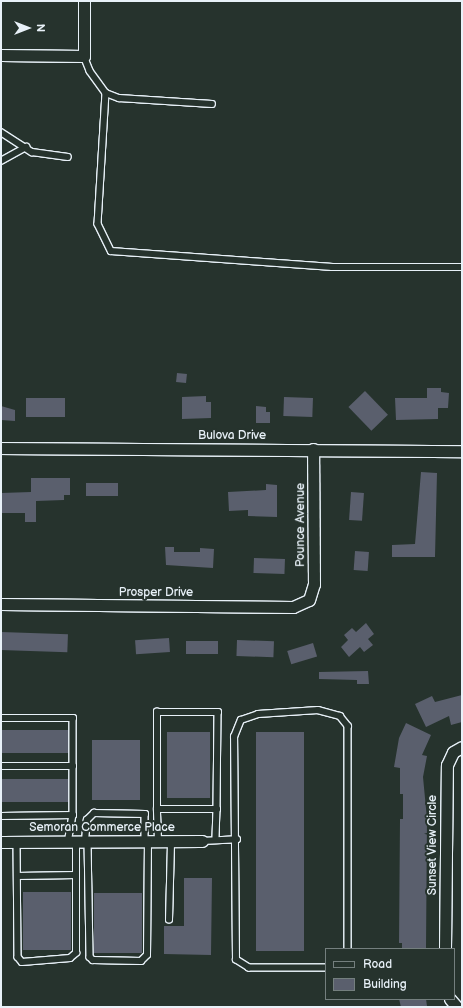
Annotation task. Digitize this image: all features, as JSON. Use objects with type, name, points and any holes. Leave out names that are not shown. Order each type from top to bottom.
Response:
[{"type":"street","points":[[1,55],[84,56],[84,1]]},
{"type":"street","name":"Bulova Drive","points":[[1,448],[462,451]]},
{"type":"street","name":"Pounce Avenue","points":[[309,600],[314,584],[313,449]]},
{"type":"street","name":"Prosper Drive","points":[[1,604],[293,607],[309,600]]},
{"type":"street","name":"Sunset View Circle","points":[[446,948],[447,765],[452,752],[462,747]]},
{"type":"street","name":"Semoran Commerce Place","points":[[1,842],[202,841]]},
{"type":"lane","points":[[84,56],[90,71],[106,93],[119,98],[212,104]]},
{"type":"lane","points":[[106,93],[98,224],[111,251],[332,267],[462,267]]},
{"type":"lane","points":[[1,132],[39,154],[68,157]]},
{"type":"lane","points":[[1,161],[26,147]]},
{"type":"lane","points":[[325,968],[249,968],[236,960],[234,737],[241,720],[258,714],[318,710],[340,716],[348,726],[348,948]]},
{"type":"lane","points":[[1,718],[73,718],[73,815],[79,842],[90,957],[93,960],[141,961],[147,955],[150,841],[157,809],[158,712],[218,712],[216,840]]},
{"type":"lane","points":[[1,766],[73,766]]},
{"type":"lane","points":[[157,809],[217,809]]},
{"type":"lane","points":[[17,842],[18,957],[22,962],[70,958],[76,953],[76,875],[79,842],[87,820],[94,813],[145,814],[150,841]]},
{"type":"lane","points":[[1,816],[73,815]]},
{"type":"lane","points":[[202,841],[236,839]]},
{"type":"lane","points":[[169,920],[171,841]]},
{"type":"lane","points":[[18,876],[76,875]]},
{"type":"building","points":[[177,373],[187,374],[186,383],[176,382]]},
{"type":"building","points":[[427,388],[441,388],[441,392],[449,393],[448,408],[438,408],[438,419],[396,420],[395,398],[427,398]]},
{"type":"building","points":[[365,391],[388,415],[371,431],[348,407]]},
{"type":"building","points":[[206,396],[206,402],[211,402],[211,418],[182,419],[182,397]]},
{"type":"building","points":[[284,397],[313,398],[312,417],[283,416]]},
{"type":"building","points":[[26,398],[65,398],[65,417],[26,417]]},
{"type":"building","points":[[1,406],[15,410],[15,421],[1,420]]},
{"type":"building","points":[[256,406],[266,407],[266,412],[270,412],[270,423],[256,423]]},
{"type":"building","points":[[421,472],[437,473],[435,557],[392,557],[392,545],[415,544]]},
{"type":"building","points":[[31,478],[70,478],[70,495],[64,495],[64,500],[36,501],[36,522],[25,522],[25,513],[1,513],[1,493],[31,492]]},
{"type":"building","points":[[86,483],[118,483],[118,496],[86,496]]},
{"type":"building","points":[[266,484],[277,485],[277,517],[248,516],[248,510],[229,511],[228,492],[266,490]]},
{"type":"building","points":[[351,492],[364,493],[362,521],[349,520]]},
{"type":"building","points":[[165,547],[174,547],[174,552],[200,552],[200,548],[214,549],[213,568],[166,565]]},
{"type":"building","points":[[355,551],[369,552],[368,571],[354,570]]},
{"type":"building","points":[[254,558],[285,559],[284,574],[253,573]]},
{"type":"building","points":[[366,623],[374,634],[368,639],[373,645],[364,652],[360,647],[349,657],[341,647],[348,640],[344,635],[352,628],[356,632]]},
{"type":"building","points":[[1,632],[68,634],[67,652],[1,650]]},
{"type":"building","points":[[169,638],[170,652],[136,654],[135,640]]},
{"type":"building","points":[[237,640],[274,641],[273,657],[236,656]]},
{"type":"building","points":[[186,641],[218,641],[218,654],[186,654]]},
{"type":"building","points":[[313,643],[317,656],[291,664],[287,651]]},
{"type":"building","points":[[368,671],[369,684],[357,684],[357,680],[319,679],[319,672]]},
{"type":"building","points":[[462,695],[462,722],[451,725],[449,716],[426,727],[415,704],[432,696],[435,702]]},
{"type":"building","points":[[406,723],[431,735],[422,755],[427,756],[423,777],[427,819],[426,948],[402,948],[402,943],[399,943],[400,819],[403,819],[403,794],[400,794],[400,768],[394,767],[399,738]]},
{"type":"building","points":[[1,730],[69,730],[69,753],[1,753]]},
{"type":"building","points":[[167,732],[210,732],[210,798],[167,798]]},
{"type":"building","points":[[256,732],[304,732],[304,951],[256,951]]},
{"type":"building","points":[[92,740],[140,740],[140,800],[92,800]]},
{"type":"building","points":[[1,779],[69,779],[69,802],[1,802]]},
{"type":"building","points":[[184,878],[212,878],[211,955],[164,954],[164,926],[184,926]]},
{"type":"building","points":[[23,892],[71,892],[71,950],[23,950]]},
{"type":"building","points":[[94,893],[142,893],[142,953],[94,953]]},
{"type":"building","points":[[399,1000],[426,1000],[427,1006],[401,1007]]}]
